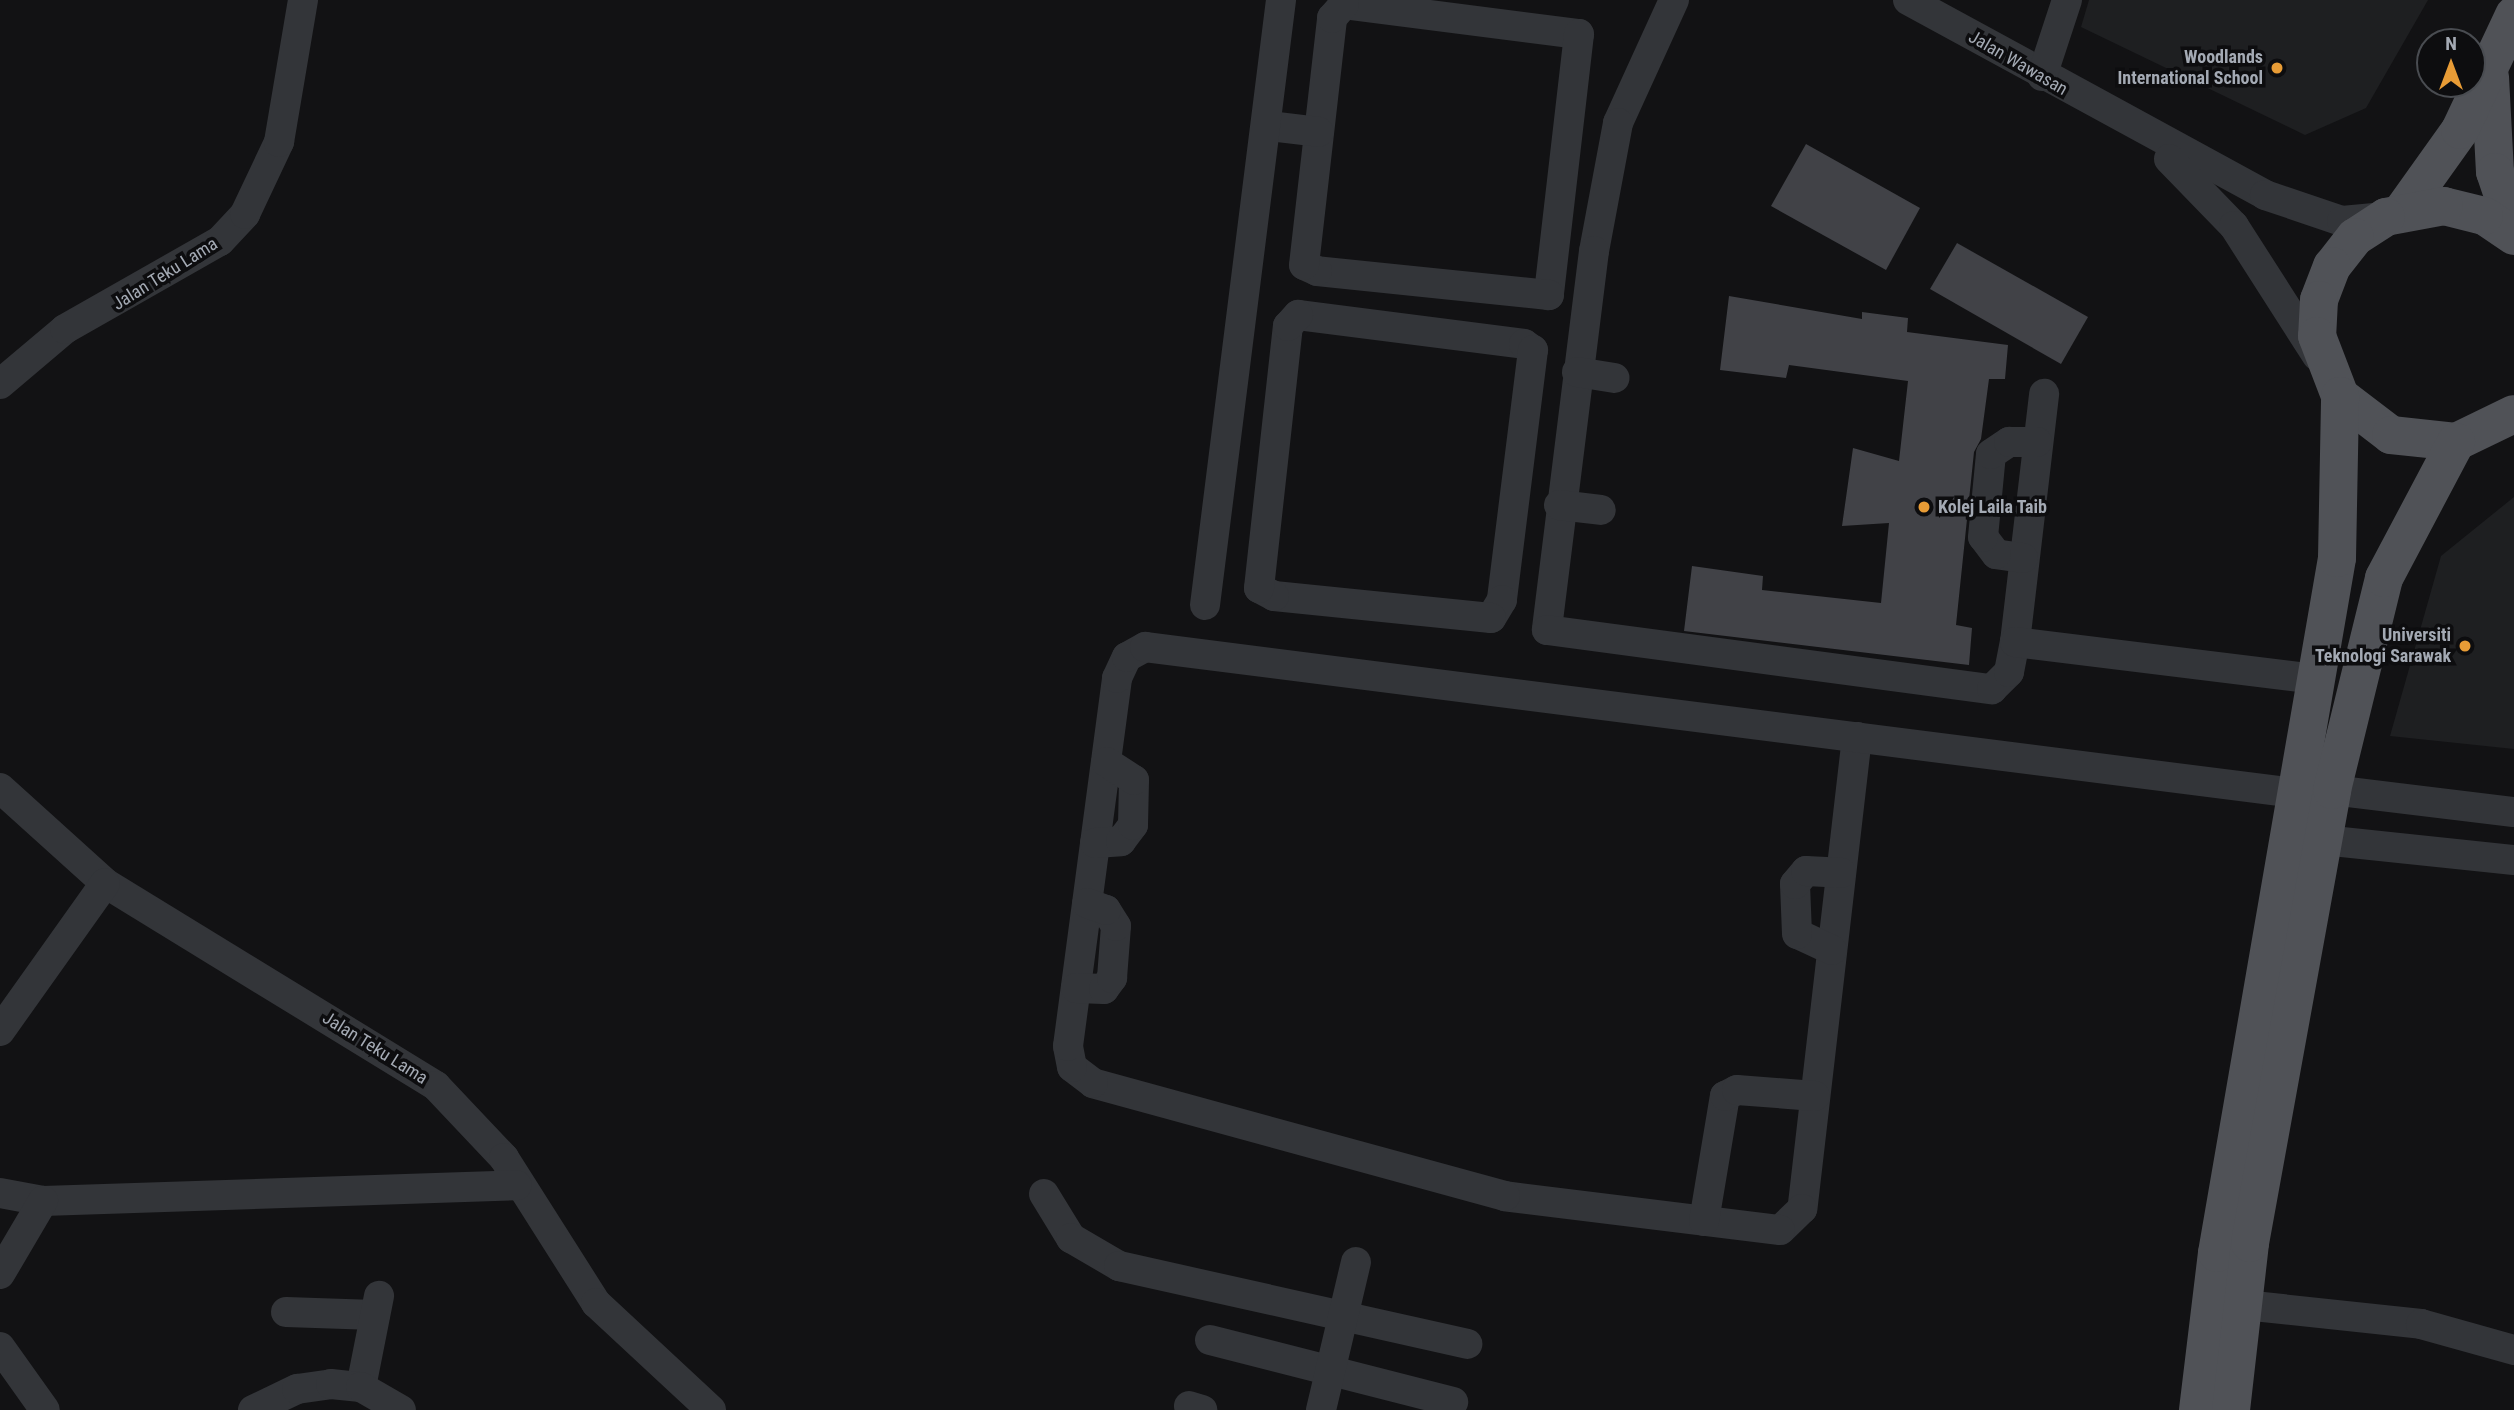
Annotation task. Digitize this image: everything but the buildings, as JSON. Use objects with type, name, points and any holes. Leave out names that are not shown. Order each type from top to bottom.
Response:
[{"type":"main road","points":[[2394,214],[2490,75],[2514,15]]},
{"type":"main road","points":[[2490,75],[2495,172],[2514,228]]},
{"type":"main road","points":[[2231,1410],[2250,1243],[2323,840],[2314,792],[2315,679],[2337,558],[2332,382],[2317,336],[2319,300],[2332,266],[2355,237],[2394,214],[2444,206],[2484,216],[2514,236]]},
{"type":"main road","points":[[2332,382],[2391,435],[2456,442],[2514,414]]},
{"type":"main road","points":[[2198,1410],[2217,1252],[2314,792],[2384,578],[2456,442]]},
{"type":"street","name":"Jalan Teku Lama","points":[[0,384],[65,329],[220,241],[245,214],[279,142],[303,0]]},
{"type":"street","points":[[1205,605],[1224,440],[1269,126],[1281,0]]},
{"type":"street","points":[[1674,0],[1618,123],[1577,372],[1544,618],[1552,634],[1992,689],[2009,672],[2015,642],[2022,558],[2044,394]]},
{"type":"street","name":"Jalan Wawasan","points":[[1908,0],[2129,125]]},
{"type":"street","points":[[2042,76],[2067,0]]},
{"type":"street","points":[[1344,4],[1579,34],[1549,295],[1309,270],[1304,256],[1319,132],[1332,18],[1344,4]]},
{"type":"street","points":[[2129,125],[2308,213],[2342,222],[2394,214]]},
{"type":"street","points":[[2129,125],[2195,181],[2234,226],[2332,382]]},
{"type":"street","points":[[1269,126],[1319,132]]},
{"type":"street","points":[[1298,315],[1524,344],[1533,350],[1499,609],[1478,621],[1274,596],[1259,588],[1273,445],[1288,326],[1298,315]]},
{"type":"street","points":[[1577,372],[1615,378]]},
{"type":"street","points":[[1224,440],[1273,445]]},
{"type":"street","points":[[2022,558],[1996,554],[1983,537],[1991,454],[2009,442],[2037,442]]},
{"type":"street","points":[[1559,505],[1601,510]]},
{"type":"street","points":[[2015,642],[2315,679]]},
{"type":"street","points":[[1857,737],[1802,1209],[1791,1224],[1780,1230],[1505,1196],[1093,1083],[1077,1074],[1068,1057],[1121,667],[1145,647],[1857,737],[2314,792],[2502,811],[2484,857]]},
{"type":"street","name":"Jalan Teku Lama","points":[[0,788],[104,883],[436,1086],[504,1158],[517,1185],[596,1303],[711,1410]]},
{"type":"street","points":[[2323,840],[2514,860]]},
{"type":"street","points":[[1832,950],[1797,934],[1796,884],[1806,871],[1841,873]]},
{"type":"street","points":[[1,1028],[104,883]]},
{"type":"street","points":[[1704,1221],[1725,1096],[1737,1090],[1815,1096]]},
{"type":"street","points":[[0,1193],[43,1201],[517,1185]]},
{"type":"street","points":[[1044,1194],[1070,1238],[1099,1259],[1344,1313],[1467,1344]]},
{"type":"street","points":[[0,1275],[43,1201]]},
{"type":"street","points":[[1321,1410],[1356,1262]]},
{"type":"street","points":[[2244,1305],[2421,1324],[2514,1350]]},
{"type":"street","points":[[286,1312],[377,1306],[361,1387]]},
{"type":"street","points":[[1210,1340],[1453,1402]]},
{"type":"street","points":[[1,1351],[45,1410]]},
{"type":"street","points":[[253,1410],[314,1385],[361,1387],[401,1410]]},
{"type":"shaded area","name":"Woodlands International School","points":[[2089,0],[2428,0],[2366,108],[2305,135],[2081,27]]},
{"type":"shaded area","name":"Universiti Teknologi Sarawak","points":[[2514,497],[2514,749],[2390,736],[2441,556]]},
{"type":"place","name":"Woodlands International School","points":[[2277,68]]},
{"type":"place","name":"Kolej Laila Taib","points":[[1924,507]]},
{"type":"place","name":"Universiti Teknologi Sarawak","points":[[2465,646]]}]
